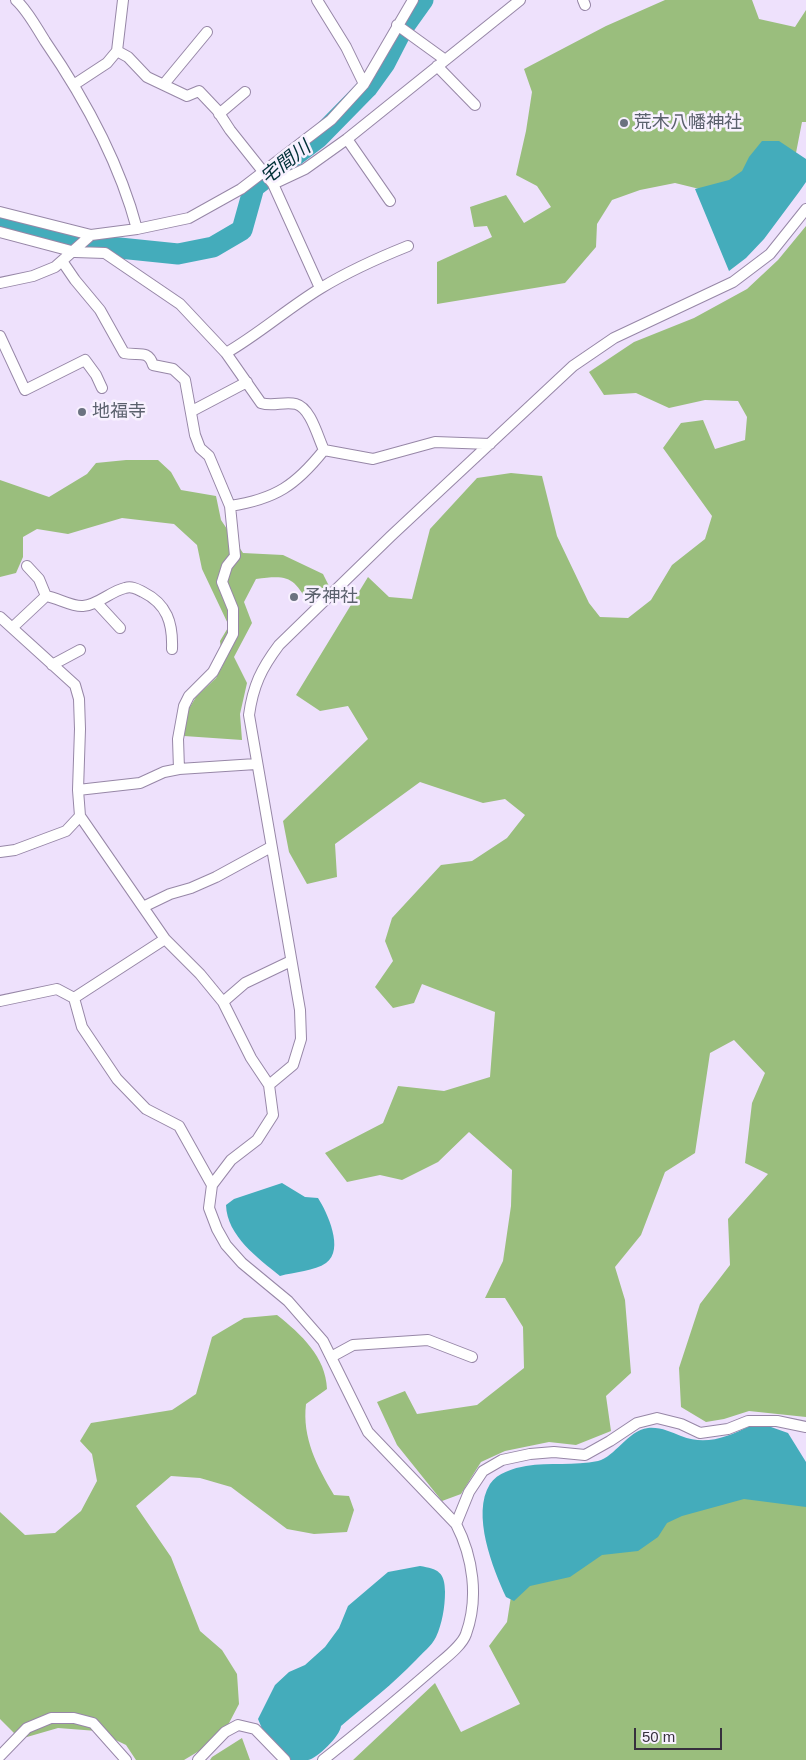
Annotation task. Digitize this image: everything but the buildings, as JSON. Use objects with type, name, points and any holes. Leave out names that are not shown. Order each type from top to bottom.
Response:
[{"type":"street","points":[[16,0],[74,84],[115,162],[127,191],[137,229]]},
{"type":"street","points":[[74,84],[106,63],[117,51],[123,4],[134,0]]},
{"type":"street","points":[[317,0],[346,47],[364,84]]},
{"type":"street","points":[[0,212],[91,236],[189,218],[241,189],[268,177],[305,169],[347,139],[520,0]]},
{"type":"street","points":[[268,177],[331,120],[364,84],[397,26],[408,2]]},
{"type":"street","points":[[397,26],[412,35],[441,63],[475,105]]},
{"type":"street","points":[[164,84],[206,32]]},
{"type":"street","points":[[117,51],[128,57],[147,77],[187,96],[198,90],[220,114],[268,177],[320,288]]},
{"type":"street","points":[[220,114],[245,92]]},
{"type":"street","points":[[347,139],[390,201]]},
{"type":"street","points":[[269,1085],[292,1065],[301,1039],[300,1010],[249,715],[253,691],[264,664],[279,645],[573,366],[614,338],[733,282],[770,254],[806,209]]},
{"type":"street","points":[[0,232],[75,252],[105,253],[180,304],[226,353],[261,403],[268,406],[296,404],[305,410],[324,450]]},
{"type":"street","points":[[0,283],[33,276],[55,267],[75,252],[91,236]]},
{"type":"street","points":[[226,353],[256,335],[320,288],[408,246]]},
{"type":"street","points":[[62,262],[74,280],[100,310],[124,353],[144,353],[150,358],[153,365],[173,370],[185,380],[195,435],[200,448],[209,456],[230,506],[235,556],[227,566],[222,582],[233,609],[233,634],[213,672],[189,696],[184,706],[178,738],[179,769]]},
{"type":"street","points":[[0,336],[25,390],[85,360],[96,375],[102,388]]},
{"type":"street","points":[[192,411],[247,382]]},
{"type":"street","points":[[324,450],[373,460],[435,442],[490,444]]},
{"type":"street","points":[[230,506],[257,502],[278,494],[305,474],[324,450]]},
{"type":"street","points":[[27,566],[39,578],[46,596]]},
{"type":"street","points":[[46,596],[83,606],[96,602],[123,588],[132,587],[152,597],[163,606],[173,633],[172,649]]},
{"type":"street","points":[[13,627],[46,596]]},
{"type":"street","points":[[96,602],[120,628]]},
{"type":"street","points":[[0,617],[75,685],[79,699],[78,790],[80,816],[165,939],[200,974],[223,1002],[251,1058],[269,1085],[273,1115],[257,1140],[231,1160],[212,1185],[209,1208],[226,1245],[242,1263],[288,1301],[323,1341],[368,1432],[456,1524],[467,1551],[473,1589],[466,1636],[389,1707],[323,1760]]},
{"type":"street","points":[[52,665],[80,650]]},
{"type":"street","points":[[78,790],[140,783],[164,772],[179,769],[256,764]]},
{"type":"street","points":[[0,852],[15,850],[66,831],[80,816]]},
{"type":"street","points":[[143,907],[170,894],[191,888],[216,877],[271,848]]},
{"type":"street","points":[[74,998],[165,939]]},
{"type":"street","points":[[223,1002],[245,983],[291,961]]},
{"type":"street","points":[[0,1001],[57,989],[74,998],[82,1027],[117,1079],[146,1109],[179,1126],[212,1185]]},
{"type":"street","points":[[330,1357],[353,1345],[428,1340],[472,1357]]},
{"type":"street","points":[[456,1524],[470,1492],[483,1471],[502,1460],[530,1454],[554,1452],[585,1455],[637,1423],[657,1418],[681,1424],[700,1433],[728,1429],[748,1420],[777,1421],[806,1427]]},
{"type":"street","points":[[0,1756],[27,1728],[51,1718],[74,1718],[93,1723],[126,1760]]},
{"type":"street","points":[[198,1760],[225,1732],[238,1725],[255,1729],[285,1760]]},
{"type":"green space","points":[[665,0],[752,0],[759,19],[795,27],[806,10],[806,122],[802,122],[795,158],[724,195],[675,183],[640,190],[612,200],[597,224],[596,247],[565,283],[437,304],[437,262],[492,237],[487,226],[474,227],[470,207],[506,195],[524,223],[551,207],[537,186],[516,175],[532,92],[524,69],[606,26]]},
{"type":"green space","points":[[806,226],[806,1417],[749,1411],[724,1419],[706,1422],[681,1407],[679,1368],[700,1304],[730,1265],[728,1219],[768,1174],[745,1163],[752,1103],[765,1073],[734,1040],[710,1053],[695,1153],[665,1172],[641,1235],[615,1267],[625,1300],[631,1373],[606,1396],[611,1431],[576,1445],[549,1442],[505,1451],[481,1462],[461,1494],[442,1501],[397,1445],[377,1402],[405,1391],[417,1414],[477,1405],[524,1368],[523,1327],[505,1298],[485,1298],[503,1261],[511,1206],[512,1170],[469,1132],[438,1162],[402,1180],[380,1175],[347,1182],[325,1153],[383,1123],[398,1086],[444,1091],[490,1077],[495,1012],[422,984],[414,1003],[393,1008],[375,987],[393,961],[385,941],[392,918],[441,865],[472,861],[507,838],[525,815],[505,799],[483,803],[420,782],[335,844],[337,877],[307,884],[289,852],[283,821],[368,739],[348,706],[320,711],[296,695],[368,577],[389,597],[412,599],[430,529],[477,478],[511,473],[542,476],[557,536],[589,603],[600,617],[628,618],[651,600],[672,565],[705,539],[712,516],[663,448],[681,423],[703,420],[715,449],[745,440],[747,417],[738,401],[705,400],[669,408],[636,393],[604,395],[589,372],[634,342],[694,318],[747,289],[778,260]]},
{"type":"green space","points":[[126,460],[158,460],[171,472],[181,490],[216,496],[221,520],[243,553],[283,555],[323,574],[330,588],[310,606],[300,589],[290,580],[277,577],[256,579],[244,602],[252,623],[234,657],[247,683],[240,714],[242,740],[184,736],[188,710],[196,697],[216,678],[223,665],[220,641],[229,626],[202,569],[197,545],[174,524],[122,518],[68,534],[37,529],[23,537],[23,557],[16,573],[0,577],[0,480],[49,497],[87,474],[96,463]]},
{"type":"green space","points":[[277,1315],[311,1347],[326,1377],[327,1389],[306,1404],[306,1428],[312,1451],[334,1495],[349,1496],[354,1510],[347,1532],[314,1534],[287,1529],[231,1487],[200,1478],[171,1476],[136,1506],[171,1557],[200,1631],[222,1650],[237,1674],[239,1704],[228,1725],[209,1745],[184,1760],[136,1760],[126,1745],[97,1731],[58,1728],[20,1739],[0,1719],[0,1512],[25,1535],[55,1533],[81,1511],[97,1481],[92,1454],[80,1441],[91,1423],[172,1410],[196,1394],[212,1337],[244,1318]]},
{"type":"green space","points":[[738,1481],[806,1501],[806,1760],[353,1760],[435,1683],[461,1732],[520,1704],[489,1646],[507,1622],[515,1571]]},
{"type":"green space","points":[[242,1738],[250,1760],[210,1760],[212,1757]]},
{"type":"water","points":[[762,141],[779,141],[806,159],[806,182],[764,239],[746,258],[729,271],[695,189],[729,180],[742,171],[749,157]]},
{"type":"water","points":[[282,1183],[305,1197],[318,1198],[329,1221],[334,1240],[334,1249],[331,1257],[321,1266],[280,1276],[254,1254],[238,1236],[232,1227],[226,1205],[234,1199]]},
{"type":"water","points":[[750,1426],[771,1427],[788,1433],[806,1462],[806,1507],[744,1499],[682,1516],[667,1523],[658,1537],[638,1551],[602,1555],[570,1577],[530,1586],[514,1601],[506,1597],[490,1557],[483,1526],[485,1496],[490,1484],[501,1474],[526,1466],[598,1461],[610,1455],[634,1434],[648,1428],[661,1429],[690,1439],[708,1440],[725,1437]]},
{"type":"water","points":[[420,1566],[436,1570],[442,1576],[445,1585],[443,1615],[434,1641],[380,1694],[341,1726],[333,1741],[323,1751],[308,1760],[291,1760],[263,1731],[258,1719],[275,1685],[289,1672],[305,1665],[325,1647],[339,1628],[348,1606],[388,1572]]},
{"type":"waterway","name":"宅間川","points":[[0,221],[100,246],[178,254],[213,247],[242,230],[254,187],[318,138],[367,88],[385,63],[403,28],[423,0]]},
{"type":"place","name":"荒木八幡神社","points":[[624,123]]},
{"type":"place","name":"地福寺","points":[[82,412]]},
{"type":"place","name":"矛神社","points":[[294,597]]}]
